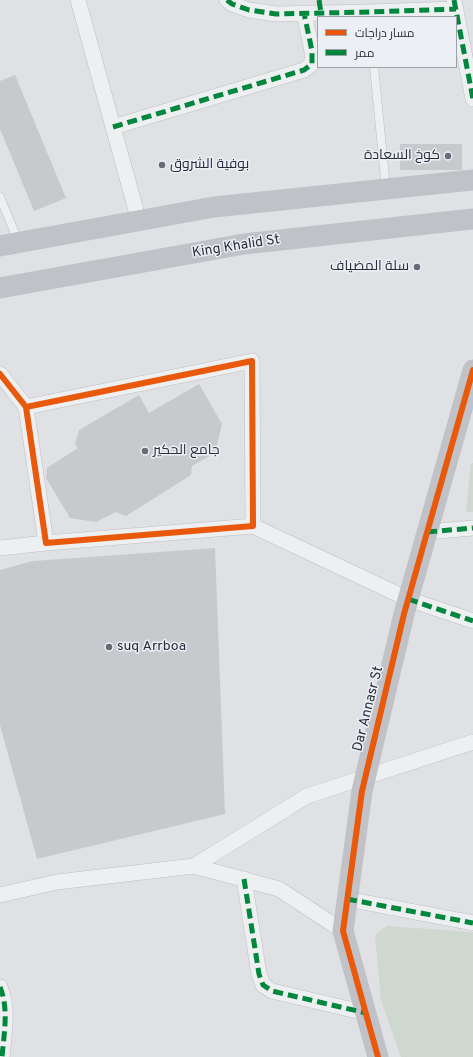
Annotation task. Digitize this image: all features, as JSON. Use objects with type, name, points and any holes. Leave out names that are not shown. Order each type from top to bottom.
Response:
[{"type":"main road","points":[[9,244],[214,207],[473,180]]},
{"type":"main road","name":"King Khalid St","points":[[0,288],[244,244],[473,219]]},
{"type":"main road","name":"Dar Annasr St","points":[[378,1057],[343,931],[347,899],[365,777],[408,599],[473,370]]},
{"type":"street","points":[[78,0],[139,221]]},
{"type":"street","points":[[227,0],[232,4],[249,10],[276,14],[304,14],[320,6],[369,15],[455,4],[473,100]]},
{"type":"street","points":[[113,127],[304,70],[312,64],[312,51],[304,14]]},
{"type":"street","points":[[26,407],[252,362],[253,526]]},
{"type":"street","points":[[0,374],[26,407],[46,543]]},
{"type":"street","points":[[0,548],[253,526],[408,599],[473,621]]},
{"type":"street","points":[[427,532],[473,528]]},
{"type":"street","points":[[194,866],[307,796],[473,742]]},
{"type":"street","points":[[0,895],[57,882],[194,866],[279,888],[343,931]]},
{"type":"street","points":[[244,879],[259,974],[263,985],[272,991],[366,1013]]},
{"type":"street","points":[[347,899],[473,923]]},
{"type":"street","points":[[0,987],[4,996],[6,1022],[2,1057]]},
{"type":"lane","points":[[374,68],[386,189]]},
{"type":"lane","points":[[0,198],[9,244]]},
{"type":"shaded area","points":[[471,463],[473,463],[473,512],[466,512]]},
{"type":"shaded area","points":[[387,926],[473,932],[473,1057],[401,1057],[381,1001],[375,935]]},
{"type":"building","points":[[15,75],[66,198],[34,211],[0,129],[0,81]]},
{"type":"building","points":[[400,144],[462,144],[462,170],[400,170]]},
{"type":"building","name":"جامع الحكير","points":[[199,384],[222,424],[215,453],[192,466],[191,475],[126,516],[116,512],[96,522],[70,518],[46,478],[47,468],[78,448],[75,444],[79,430],[139,395],[149,413]]},
{"type":"building","name":"suq Arrboa","points":[[215,548],[225,814],[37,859],[0,725],[0,570],[33,561]]},
{"type":"marked path","points":[[227,0],[232,4],[249,10],[276,14],[456,9]]},
{"type":"marked path","points":[[319,0],[321,13]]},
{"type":"marked path","points":[[454,0],[473,99]]},
{"type":"marked path","points":[[113,127],[304,70],[312,64],[312,51],[304,13]]},
{"type":"marked path","points":[[427,532],[473,528]]},
{"type":"marked path","points":[[408,599],[473,621]]},
{"type":"marked path","points":[[244,879],[259,974],[263,985],[272,991],[366,1013]]},
{"type":"marked path","points":[[347,899],[473,923]]},
{"type":"marked path","points":[[0,987],[3,995],[5,1012],[2,1057]]},
{"type":"cycle path","points":[[0,374],[26,407],[46,543],[253,526],[252,361],[26,407]]},
{"type":"cycle path","points":[[378,1057],[343,931],[362,791],[404,614],[473,370]]},
{"type":"place","name":"كوخ السعادة","points":[[448,156]]},
{"type":"place","name":"بوفية الشروق","points":[[162,165]]},
{"type":"place","name":"سلة المضياف","points":[[417,267]]},
{"type":"place","name":"جامع الحكير","points":[[145,451]]},
{"type":"place","name":"suq Arrboa","points":[[109,647]]}]
